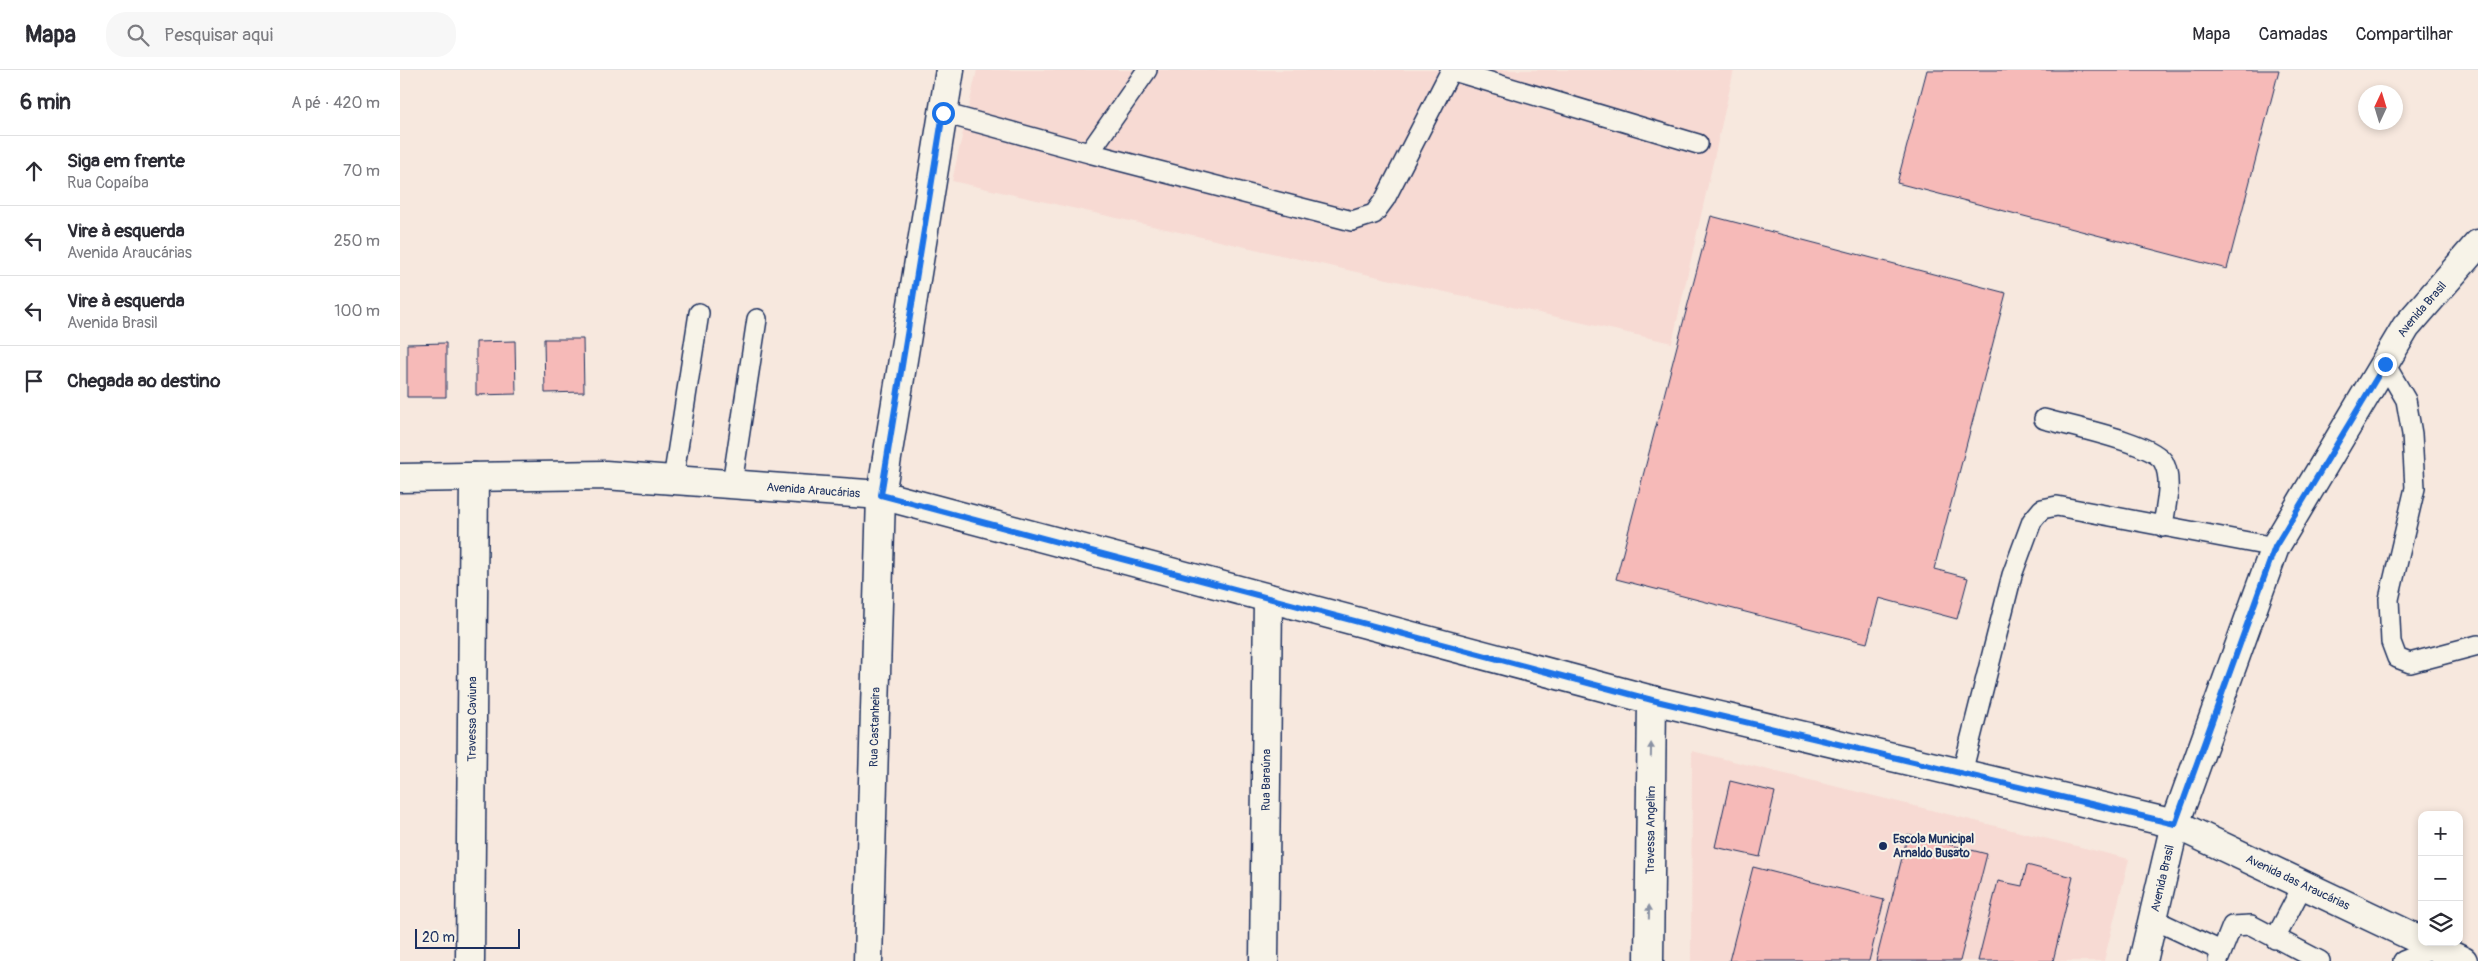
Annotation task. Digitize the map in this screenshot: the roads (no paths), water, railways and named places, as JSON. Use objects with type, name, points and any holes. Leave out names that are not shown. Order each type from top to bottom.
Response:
[{"type":"main road","name":"Rua Castanheira","points":[[868,961],[881,495],[950,70]]},
{"type":"main road","name":"Avenida Brasil","points":[[2143,961],[2175,824],[2275,547],[2406,327],[2478,244]]},
{"type":"main road","name":"Avenida Araucárias","points":[[400,478],[605,475],[881,495],[1652,700],[2175,824]]},
{"type":"main road","name":"Travessa Caviuna","points":[[470,961],[474,477]]},
{"type":"main road","name":"Rua Baraúna","points":[[1264,961],[1268,598]]},
{"type":"main road","name":"Travessa Angelim","points":[[1649,961],[1652,700]]},
{"type":"main road","name":"Avenida das Araucárias","points":[[2175,824],[2418,940]]},
{"type":"main road","name":"Avenida das Araucárias","points":[[2431,946],[2463,961]]},
{"type":"lane","points":[[1089,153],[1147,70]]},
{"type":"lane","points":[[943,113],[1352,221],[1374,214],[1384,199],[1450,70],[1698,144]]},
{"type":"lane","points":[[673,480],[699,313]]},
{"type":"lane","points":[[732,484],[757,319]]},
{"type":"lane","points":[[2385,364],[2406,400],[2412,434],[2415,488],[2389,599],[2391,642],[2397,658],[2410,663],[2478,645]]},
{"type":"lane","points":[[2044,419],[2143,446],[2164,461],[2169,480],[2163,527]]},
{"type":"lane","points":[[1962,773],[2012,576],[2032,522],[2042,509],[2057,506],[2275,547]]},
{"type":"lane","points":[[2275,939],[2303,885]]},
{"type":"lane","points":[[2153,920],[2220,956],[2232,926],[2251,925],[2320,961]]},
{"type":"lane","points":[[2403,961],[2424,946]]},
{"type":"place","name":"Escola Municipal Arnaldo Busato","points":[[1883,846]]}]
